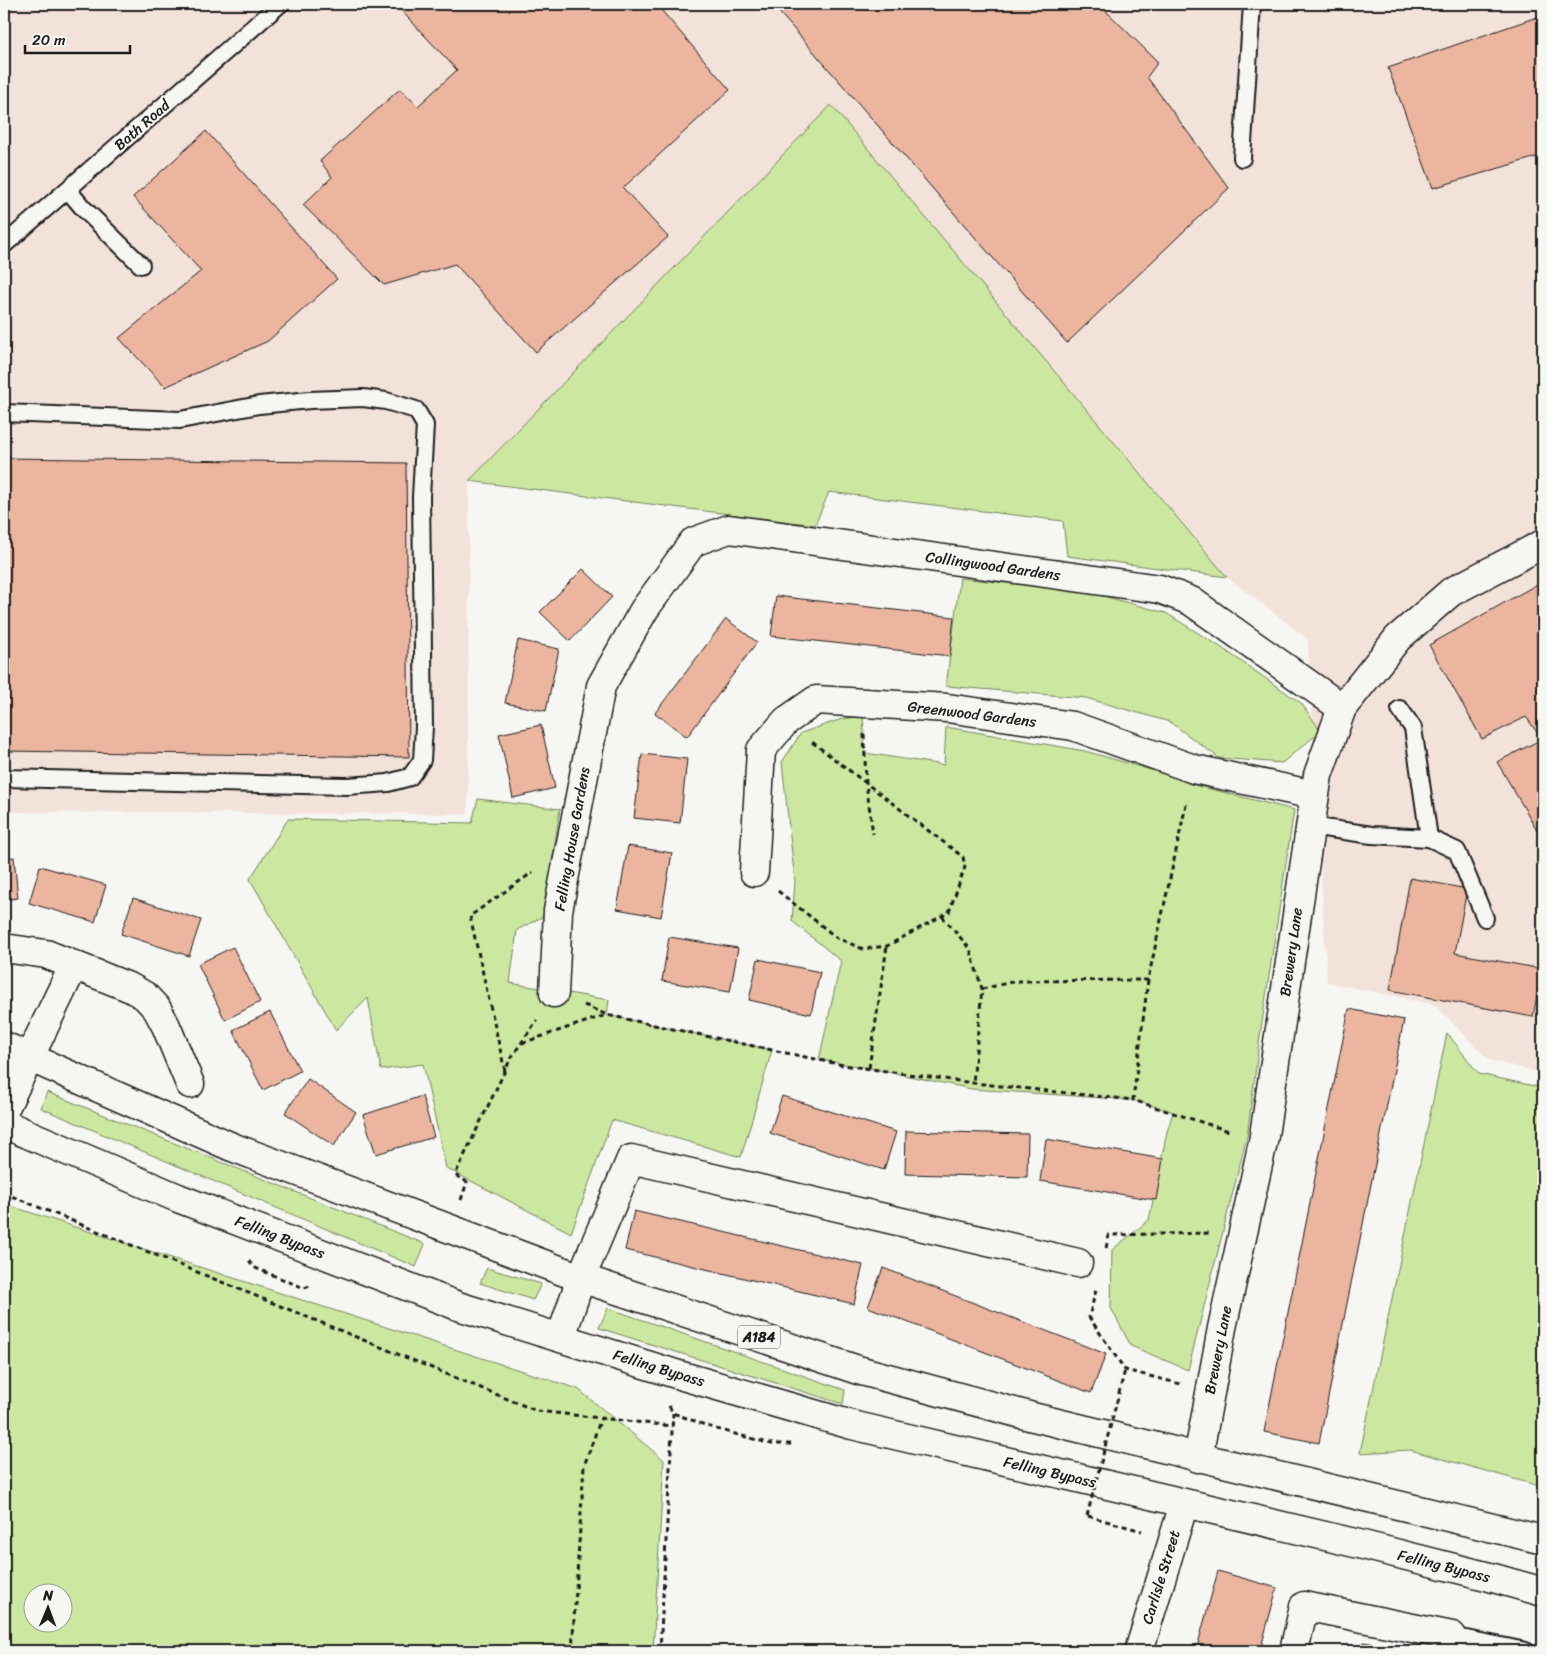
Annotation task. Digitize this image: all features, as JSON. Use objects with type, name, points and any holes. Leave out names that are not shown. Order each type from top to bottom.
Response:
[{"type":"main road","name":"Collingwood Gardens","points":[[601,686],[644,610],[693,542],[729,530],[1160,589],[1192,601],[1342,708]]},
{"type":"main road","name":"Brewery Lane","points":[[1198,1458],[1222,1328],[1264,1142],[1314,795],[1318,775],[1342,708],[1398,638],[1451,592],[1543,544]]},
{"type":"main road","name":"Felling House Gardens","points":[[554,993],[558,911],[601,686]]},
{"type":"main road","name":"Greenwood Gardens","points":[[754,872],[761,750],[786,722],[816,700],[947,708],[1073,726],[1194,769],[1314,795]]},
{"type":"main road","points":[[4,948],[46,954],[131,988],[145,996],[157,1009],[166,1026],[190,1084]]},
{"type":"main road","points":[[4,1110],[74,965]]},
{"type":"main road","name":"A184","points":[[4,1046],[232,1147],[581,1278],[858,1370],[1033,1417],[1198,1458],[1543,1540]]},
{"type":"main road","name":"Felling Bypass","points":[[4,1124],[178,1198],[458,1306],[679,1375],[852,1425],[1368,1546],[1543,1592]]},
{"type":"main road","points":[[561,1337],[581,1278],[631,1160],[1090,1266]]},
{"type":"main road","name":"Carlisle Street","points":[[1139,1651],[1184,1504]]},
{"type":"main road","points":[[1294,1651],[1304,1606],[1451,1644]]},
{"type":"lane","name":"Bath Road","points":[[4,245],[280,4]]},
{"type":"lane","points":[[1242,158],[1252,4]]},
{"type":"lane","points":[[68,190],[83,208],[141,265]]},
{"type":"lane","points":[[4,413],[180,420],[259,405],[310,400],[363,398],[386,401],[416,410],[425,425],[421,497],[424,727],[422,760],[410,777],[388,783],[347,786],[4,778]]},
{"type":"lane","points":[[1400,710],[1413,728],[1429,838]]},
{"type":"lane","points":[[1310,826],[1372,835],[1429,838],[1457,851],[1485,918]]},
{"type":"lane","points":[[1451,1644],[1526,1651]]},
{"type":"path","points":[[862,704],[866,783],[874,834]]},
{"type":"path","points":[[754,872],[837,938],[863,949],[887,946],[949,912],[965,867],[963,857],[786,722]]},
{"type":"path","points":[[1133,1100],[1148,980],[1194,769]]},
{"type":"path","points":[[505,1070],[470,916],[570,846]]},
{"type":"path","points":[[942,916],[970,949],[982,989],[973,1083]]},
{"type":"path","points":[[869,1068],[887,946]]},
{"type":"path","points":[[982,989],[1016,981],[1148,980]]},
{"type":"path","points":[[452,1229],[467,1182],[455,1175],[505,1070],[554,993],[607,1015],[835,1063],[973,1083],[1133,1100],[1264,1142]]},
{"type":"path","points":[[521,1043],[607,1015]]},
{"type":"path","points":[[4,1193],[537,1411],[672,1426]]},
{"type":"path","points":[[1210,1392],[1126,1370],[1089,1317],[1090,1266],[1109,1235],[1243,1232]]},
{"type":"path","points":[[1126,1370],[1087,1516],[1172,1539]]},
{"type":"path","points":[[660,1651],[673,1414]]},
{"type":"path","points":[[572,1651],[584,1466],[601,1418]]},
{"type":"shaded area","points":[[4,4],[1543,4],[1543,1073],[1489,1060],[1435,1005],[1327,982],[1308,639],[1227,577],[831,105],[469,481],[468,814],[4,812]]},
{"type":"green space","points":[[831,105],[1227,577],[1067,556],[1063,521],[829,492],[815,525],[469,481]]},
{"type":"green space","points":[[960,578],[1088,592],[1166,613],[1222,648],[1301,703],[1321,731],[1282,763],[1219,758],[1170,722],[1086,698],[946,686]]},
{"type":"green space","points":[[863,716],[865,753],[944,765],[946,727],[1085,751],[1172,776],[1190,784],[1294,810],[1247,1136],[1188,1370],[1131,1346],[1111,1308],[1112,1250],[1149,1220],[1167,1132],[1173,1112],[1133,1100],[972,1089],[819,1060],[841,961],[792,921],[795,882],[782,762],[801,733],[842,719]]},
{"type":"green space","points":[[478,799],[560,809],[544,916],[517,930],[510,983],[609,1000],[607,1015],[772,1050],[741,1157],[612,1120],[571,1233],[446,1168],[423,1064],[381,1070],[368,998],[336,1030],[250,879],[288,819],[472,823]]},
{"type":"green space","points":[[1447,1033],[1479,1074],[1543,1088],[1543,1487],[1410,1450],[1360,1453]]},
{"type":"green space","points":[[47,1092],[425,1244],[416,1267],[41,1108]]},
{"type":"green space","points":[[4,1204],[578,1389],[664,1460],[653,1651],[4,1651]]},
{"type":"green space","points":[[487,1268],[541,1284],[533,1300],[480,1283]]},
{"type":"green space","points":[[608,1308],[845,1390],[843,1404],[599,1328]]},
{"type":"building","points":[[656,4],[730,90],[623,188],[668,237],[536,352],[455,264],[384,285],[303,205],[332,177],[320,161],[400,89],[418,106],[457,70],[396,5]]},
{"type":"building","points":[[772,4],[1107,4],[1103,8],[1158,62],[1147,77],[1229,188],[1067,343]]},
{"type":"building","points":[[1543,15],[1543,155],[1433,188],[1388,68]]},
{"type":"building","points":[[206,131],[337,279],[268,341],[165,387],[119,338],[201,271],[133,197]]},
{"type":"building","points":[[4,458],[406,463],[409,757],[4,751]]},
{"type":"building","points":[[583,569],[612,597],[570,641],[540,612]]},
{"type":"building","points":[[1543,581],[1543,840],[1497,762],[1542,739],[1526,717],[1482,739],[1429,645]]},
{"type":"building","points":[[776,596],[954,617],[950,656],[771,636]]},
{"type":"building","points":[[726,619],[757,642],[687,737],[655,713]]},
{"type":"building","points":[[518,640],[559,649],[546,711],[505,703]]},
{"type":"building","points":[[541,725],[555,788],[513,798],[499,734]]},
{"type":"building","points":[[642,754],[687,759],[680,823],[634,818]]},
{"type":"building","points":[[628,846],[672,853],[661,917],[617,909]]},
{"type":"building","points":[[14,857],[18,898],[4,900],[4,858]]},
{"type":"building","points":[[40,866],[106,885],[95,922],[29,903]]},
{"type":"building","points":[[1410,878],[1467,889],[1455,953],[1542,969],[1533,1017],[1390,990]]},
{"type":"building","points":[[133,898],[201,920],[189,956],[121,934]]},
{"type":"building","points":[[669,937],[738,948],[730,992],[662,981]]},
{"type":"building","points":[[233,947],[260,1002],[225,1020],[198,964]]},
{"type":"building","points":[[758,959],[820,972],[811,1014],[749,1000]]},
{"type":"building","points":[[1349,1009],[1404,1020],[1319,1443],[1264,1432]]},
{"type":"building","points":[[270,1012],[300,1071],[263,1090],[233,1030]]},
{"type":"building","points":[[308,1079],[356,1112],[334,1146],[285,1113]]},
{"type":"building","points":[[422,1096],[434,1137],[376,1154],[363,1115]]},
{"type":"building","points":[[782,1096],[896,1132],[884,1170],[770,1133]]},
{"type":"building","points":[[906,1131],[1028,1134],[1027,1177],[905,1174]]},
{"type":"building","points":[[1046,1139],[1163,1159],[1156,1200],[1040,1181]]},
{"type":"building","points":[[634,1211],[863,1265],[854,1304],[625,1250]]},
{"type":"building","points":[[883,1268],[1106,1354],[1091,1393],[868,1307]]},
{"type":"building","points":[[1218,1571],[1277,1588],[1260,1651],[1196,1651]]},
{"type":"building","points":[[1364,1642],[1412,1651],[1363,1651]]}]
